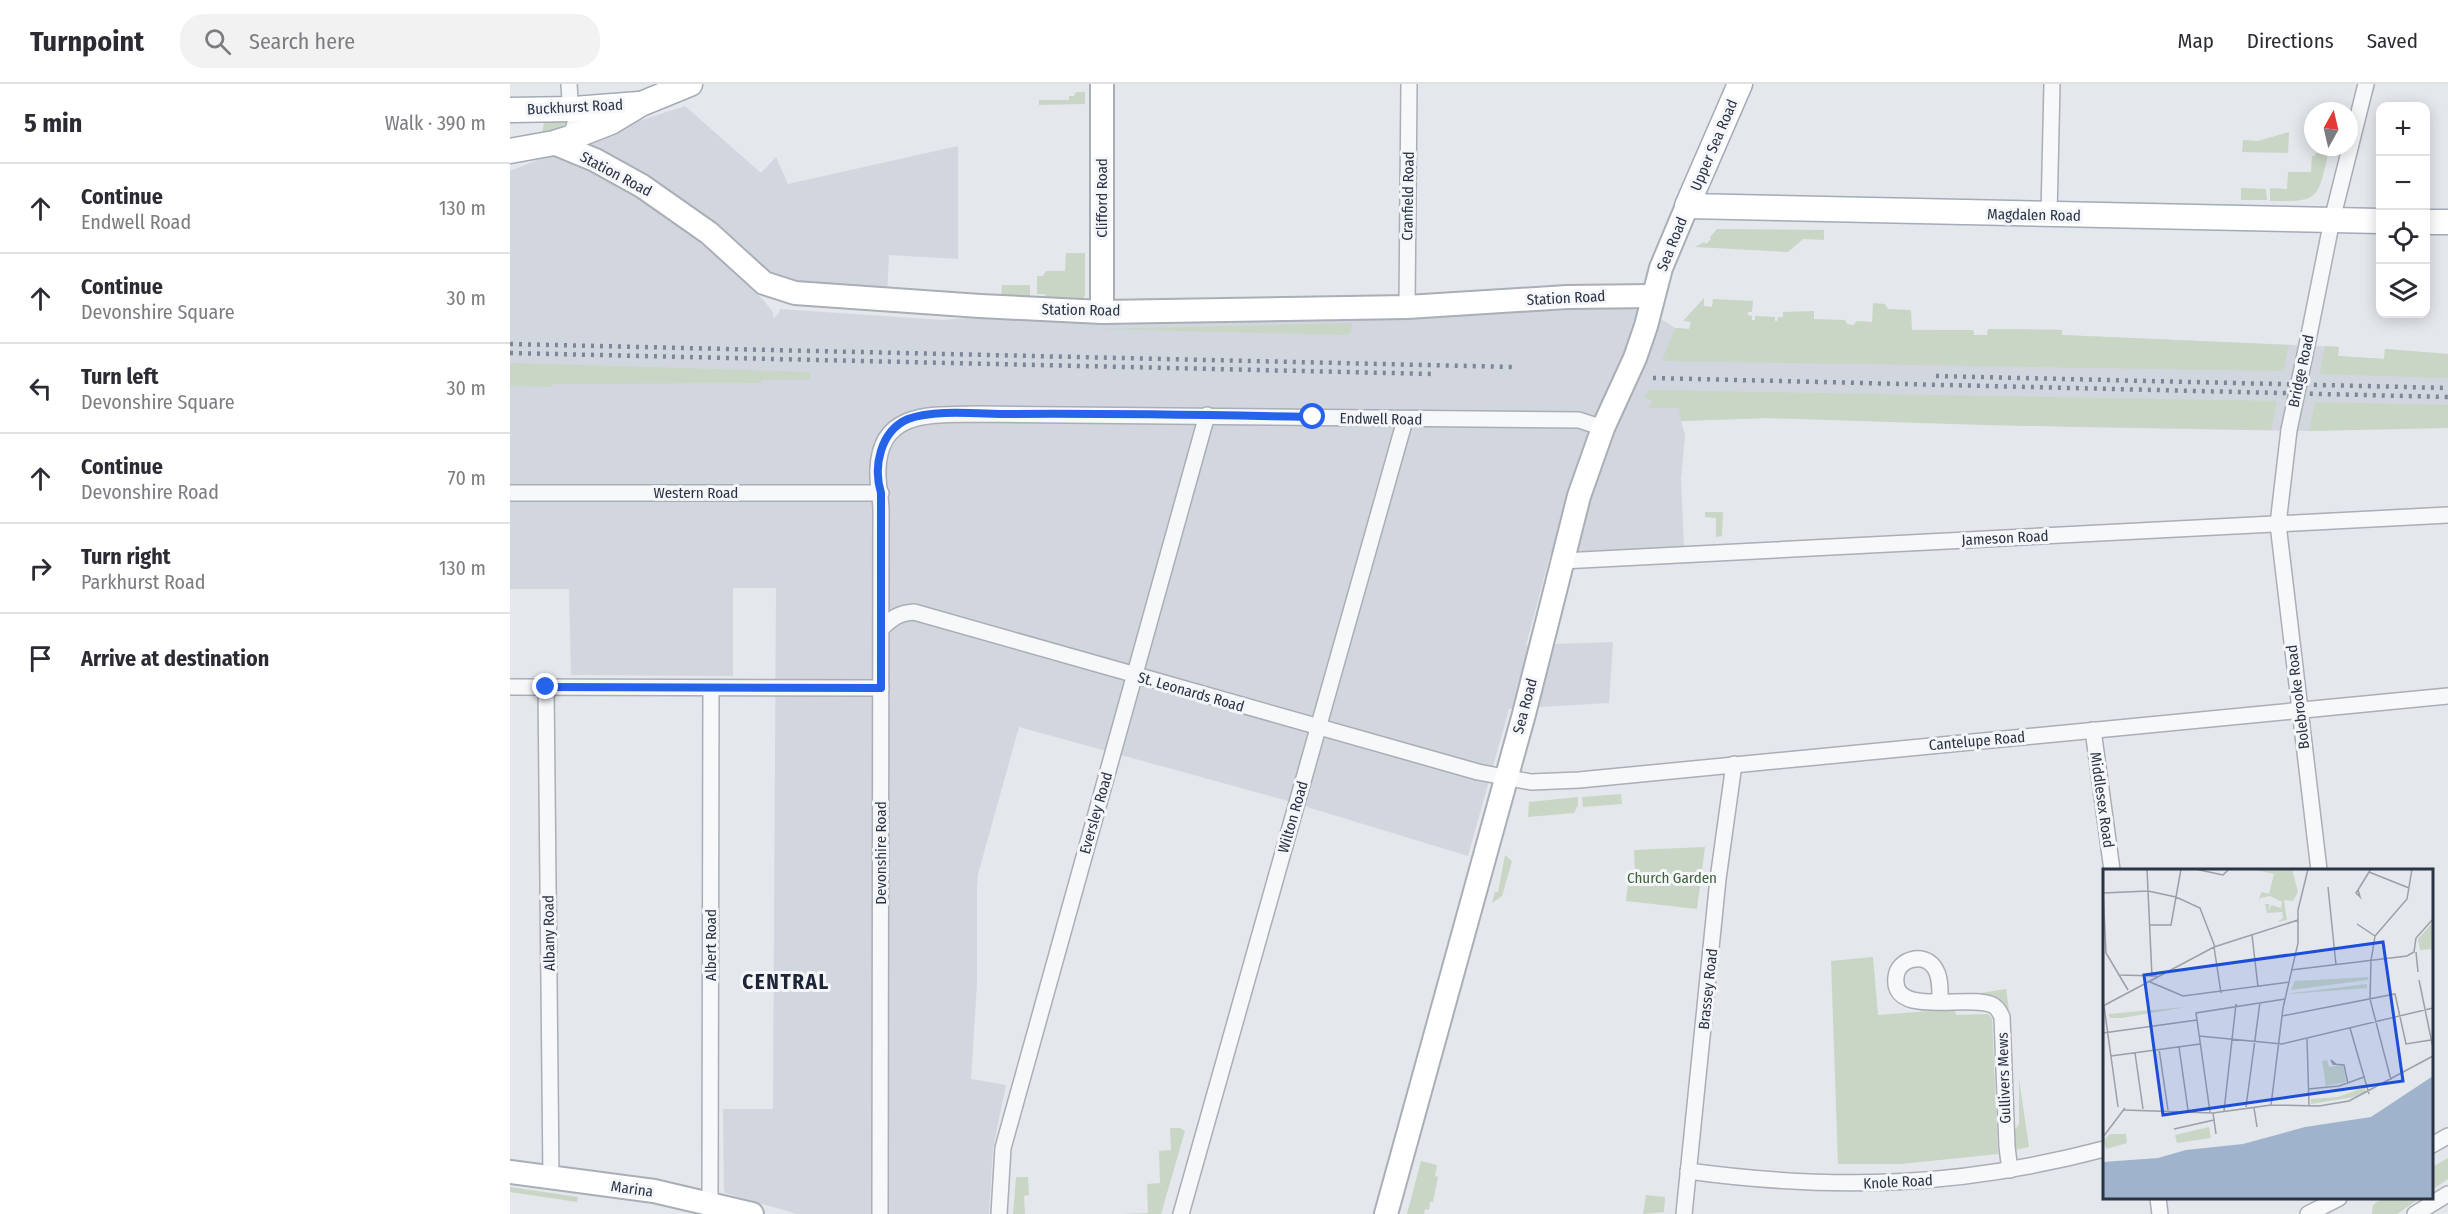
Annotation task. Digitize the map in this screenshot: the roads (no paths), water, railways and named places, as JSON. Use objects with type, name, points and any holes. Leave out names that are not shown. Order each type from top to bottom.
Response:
[{"type":"main road","name":"Buckhurst Road","points":[[510,151],[562,140],[611,122],[641,104],[690,84]]},
{"type":"main road","name":"Upper Sea Road","points":[[1687,207],[1740,84]]},
{"type":"main road","name":"Buckhurst Road","points":[[510,110],[574,109],[641,104]]},
{"type":"main road","points":[[510,115],[516,127],[515,140],[510,151]]},
{"type":"main road","name":"Magdalen Road","points":[[1687,207],[2376,221]]},
{"type":"main road","points":[[2430,222],[2448,222]]},
{"type":"street","points":[[562,140],[577,117],[570,100],[569,84]]},
{"type":"street","name":"Clifford Road","points":[[1102,84],[1102,312]]},
{"type":"street","name":"Cranfield Road","points":[[1407,307],[1409,84]]},
{"type":"street","points":[[2049,215],[2052,84]]},
{"type":"street","name":"Bridge Road","points":[[2278,524],[2289,430],[2332,220],[2366,84]]},
{"type":"street","name":"Station Road","points":[[562,140],[642,186],[709,233],[764,283],[795,293],[1102,312],[1407,307],[1567,297],[1653,296]]},
{"type":"street","name":"Sea Road","points":[[1386,1214],[1506,779],[1579,496],[1603,428],[1635,358],[1661,268],[1687,207]]},
{"type":"street","name":"Endwell Road","points":[[881,493],[877,471],[886,437],[907,420],[921,416],[978,414],[1207,415],[1405,420],[1579,420],[1603,428]]},
{"type":"street","name":"Eversley Road","points":[[999,1214],[1003,1148],[1207,415]]},
{"type":"street","name":"Wilton Road","points":[[1181,1214],[1405,420]]},
{"type":"street","name":"Western Road","points":[[510,493],[881,493]]},
{"type":"street","name":"Devonshire Road","points":[[880,1214],[881,493]]},
{"type":"street","name":"Jameson Road","points":[[1562,561],[2448,514]]},
{"type":"street","name":"Bolebrooke Road","points":[[2278,524],[2319,869]]},
{"type":"street","name":"St. Leonards Road","points":[[882,628],[892,618],[902,613],[914,612],[1318,728],[1506,779]]},
{"type":"street","points":[[510,687],[881,688]]},
{"type":"street","name":"Albany Road","points":[[546,687],[551,1178]]},
{"type":"street","name":"Albert Road","points":[[710,1203],[711,688]]},
{"type":"street","name":"Cantelupe Road","points":[[1506,779],[1531,782],[1579,780],[2448,696]]},
{"type":"street","name":"Middlesex Road","points":[[2093,730],[2112,869]]},
{"type":"street","name":"Brassey Road","points":[[1684,1214],[1718,879],[1734,764]]},
{"type":"street","name":"Gullivers Mews","points":[[1940,1002],[1986,1002],[1996,1006],[2002,1017],[2010,1170]]},
{"type":"street","points":[[2433,1144],[2448,1136]]},
{"type":"street","name":"Knole Road","points":[[1688,1171],[1752,1180],[1869,1184],[1941,1180],[2010,1170],[2103,1149]]},
{"type":"street","name":"Marina","points":[[510,1172],[654,1191],[752,1214]]},
{"type":"street","points":[[2415,1214],[2448,1194]]},
{"type":"street","points":[[2158,1199],[2160,1214]]},
{"type":"street","points":[[2308,1214],[2335,1199]]},
{"type":"railway","points":[[510,344],[1513,367]]},
{"type":"railway","points":[[510,353],[1434,374]]},
{"type":"railway","points":[[1936,376],[2448,388]]},
{"type":"railway","points":[[1653,378],[2448,397]]},
{"type":"district","name":"CENTRAL","points":[[786,982]]},
{"type":"park label","name":"Church Garden","points":[[1672,878]]}]
